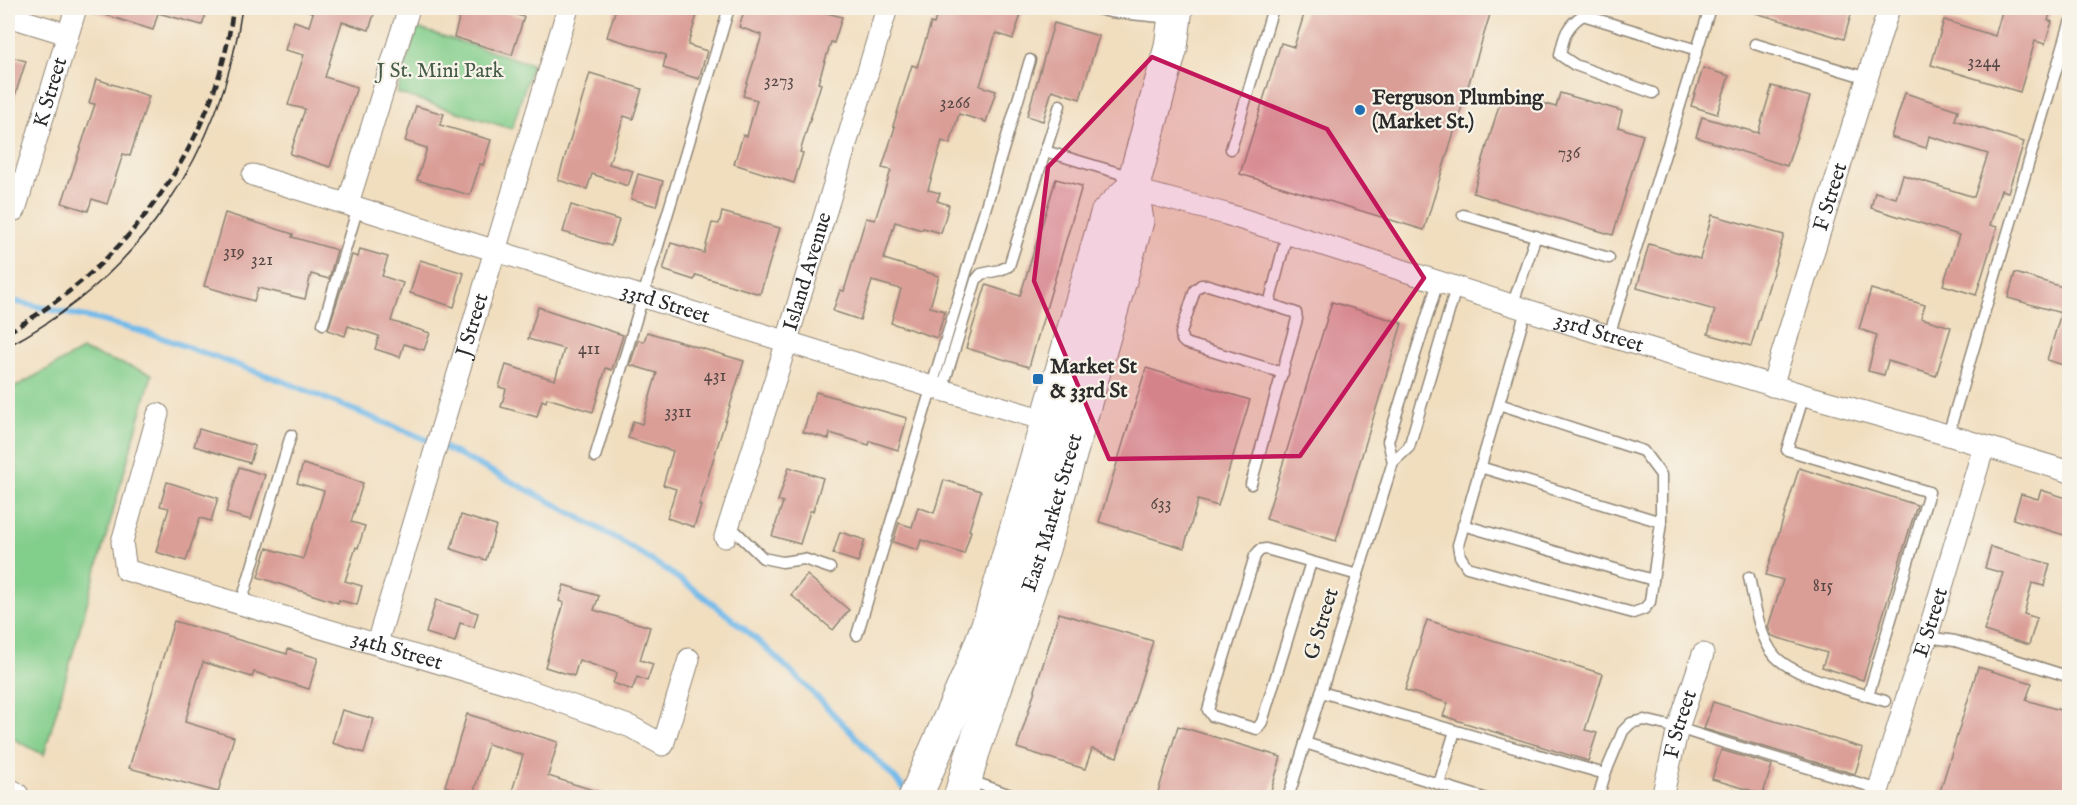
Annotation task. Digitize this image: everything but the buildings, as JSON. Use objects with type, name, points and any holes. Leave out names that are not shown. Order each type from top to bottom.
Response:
[{"type":"main road","name":"East Market Street","points":[[962,788],[1043,549],[1064,425],[1107,214],[1134,183],[1171,47],[1175,13]]},
{"type":"main road","name":"East Market Street","points":[[915,798],[971,670],[1064,425]]},
{"type":"main road","points":[[8,795],[13,798]]},
{"type":"street","name":"K Street","points":[[15,210],[75,8]]},
{"type":"street","points":[[353,205],[409,8]]},
{"type":"street","name":"J Street","points":[[377,643],[568,8]]},
{"type":"street","name":"Island Avenue","points":[[727,531],[887,8]]},
{"type":"street","name":"F Street","points":[[1772,386],[1889,8]]},
{"type":"street","points":[[8,16],[67,34]]},
{"type":"street","name":"33rd Street","points":[[253,175],[786,342],[1064,425]]},
{"type":"street","name":"33rd Street","points":[[1134,183],[1609,336],[1772,386],[2070,472]]},
{"type":"street","name":"34th Street","points":[[158,414],[122,542],[126,570],[517,686],[631,728],[663,745],[690,659]]},
{"type":"street","name":"E Street","points":[[1877,793],[1927,637],[1984,446]]},
{"type":"street","name":"F Street","points":[[1662,797],[1678,728],[1703,654]]},
{"type":"lane","points":[[595,458],[729,8]]},
{"type":"lane","points":[[1093,8],[1110,12],[1175,13]]},
{"type":"lane","points":[[1232,149],[1273,8]]},
{"type":"lane","points":[[1609,336],[1710,8]]},
{"type":"lane","points":[[1653,93],[1575,65],[1560,55],[1571,23],[1583,15],[1697,50]]},
{"type":"lane","points":[[1948,435],[2070,23]]},
{"type":"lane","points":[[1755,44],[1867,78]]},
{"type":"lane","points":[[937,388],[1029,60]]},
{"type":"lane","points":[[857,635],[937,388],[976,280],[981,274],[1009,266],[1060,105]]},
{"type":"lane","points":[[1045,151],[1134,183]]},
{"type":"lane","points":[[323,324],[353,205]]},
{"type":"lane","points":[[1463,215],[1609,258]]},
{"type":"lane","points":[[1269,304],[1287,234]]},
{"type":"lane","points":[[1499,404],[1642,452],[1661,474],[1661,522],[1650,602],[1644,609],[1633,613],[1467,567],[1460,556],[1458,544],[1499,404],[1536,236]]},
{"type":"lane","points":[[1251,484],[1283,373],[1297,319],[1296,313],[1208,285],[1201,285],[1195,290],[1181,333],[1185,343],[1283,373]]},
{"type":"lane","name":"G Street","points":[[1393,462],[1388,441],[1448,285]]},
{"type":"lane","name":"G Street","points":[[1288,798],[1393,462],[1409,447],[1448,285]]},
{"type":"lane","points":[[1804,395],[1787,450],[1929,492],[1868,696]]},
{"type":"lane","points":[[241,604],[291,435]]},
{"type":"lane","points":[[1480,466],[1661,522]]},
{"type":"lane","points":[[1463,525],[1653,580]]},
{"type":"lane","points":[[727,531],[763,558],[782,562],[804,559],[830,568]]},
{"type":"lane","points":[[1311,561],[1262,722],[1257,729],[1212,716],[1208,710],[1255,556],[1260,550],[1266,549],[1311,561],[1358,575]]},
{"type":"lane","points":[[1749,577],[1767,644],[1776,657],[1811,677],[1885,701]]},
{"type":"lane","points":[[1927,637],[1955,641],[2070,677]]},
{"type":"lane","points":[[1321,692],[1605,774]]},
{"type":"lane","points":[[1598,798],[1605,774],[1623,731],[1631,723],[1644,720],[1678,728],[1877,793]]},
{"type":"lane","points":[[1439,784],[1455,731]]},
{"type":"lane","points":[[1305,742],[1484,798]]},
{"type":"lane","points":[[962,788],[1019,798]]},
{"type":"highlighted area","points":[[1152,57],[1327,129],[1424,278],[1300,456],[1109,459],[1034,281],[1048,167]]},
{"type":"green space","name":"J St. Mini Park","points":[[417,28],[532,64],[512,129],[397,93]]},
{"type":"green space","points":[[82,350],[152,374],[44,755],[8,736],[8,391]]},
{"type":"waterway","points":[[8,300],[154,335],[285,382],[432,442]]},
{"type":"waterway","points":[[441,446],[591,524],[698,592],[755,638],[822,702],[907,791]]},
{"type":"tram line","points":[[8,346],[55,318],[97,284],[134,247],[166,205],[193,160],[215,112],[232,61],[242,8]]},
{"type":"railway","points":[[8,332],[51,305],[91,273],[127,237],[159,196],[186,153],[208,106],[224,58],[233,8]]},
{"type":"place","name":"Ferguson Plumbing (Market St.)","points":[[1360,110]]},
{"type":"place","name":"Market St & 33rd St","points":[[1038,379]]}]
